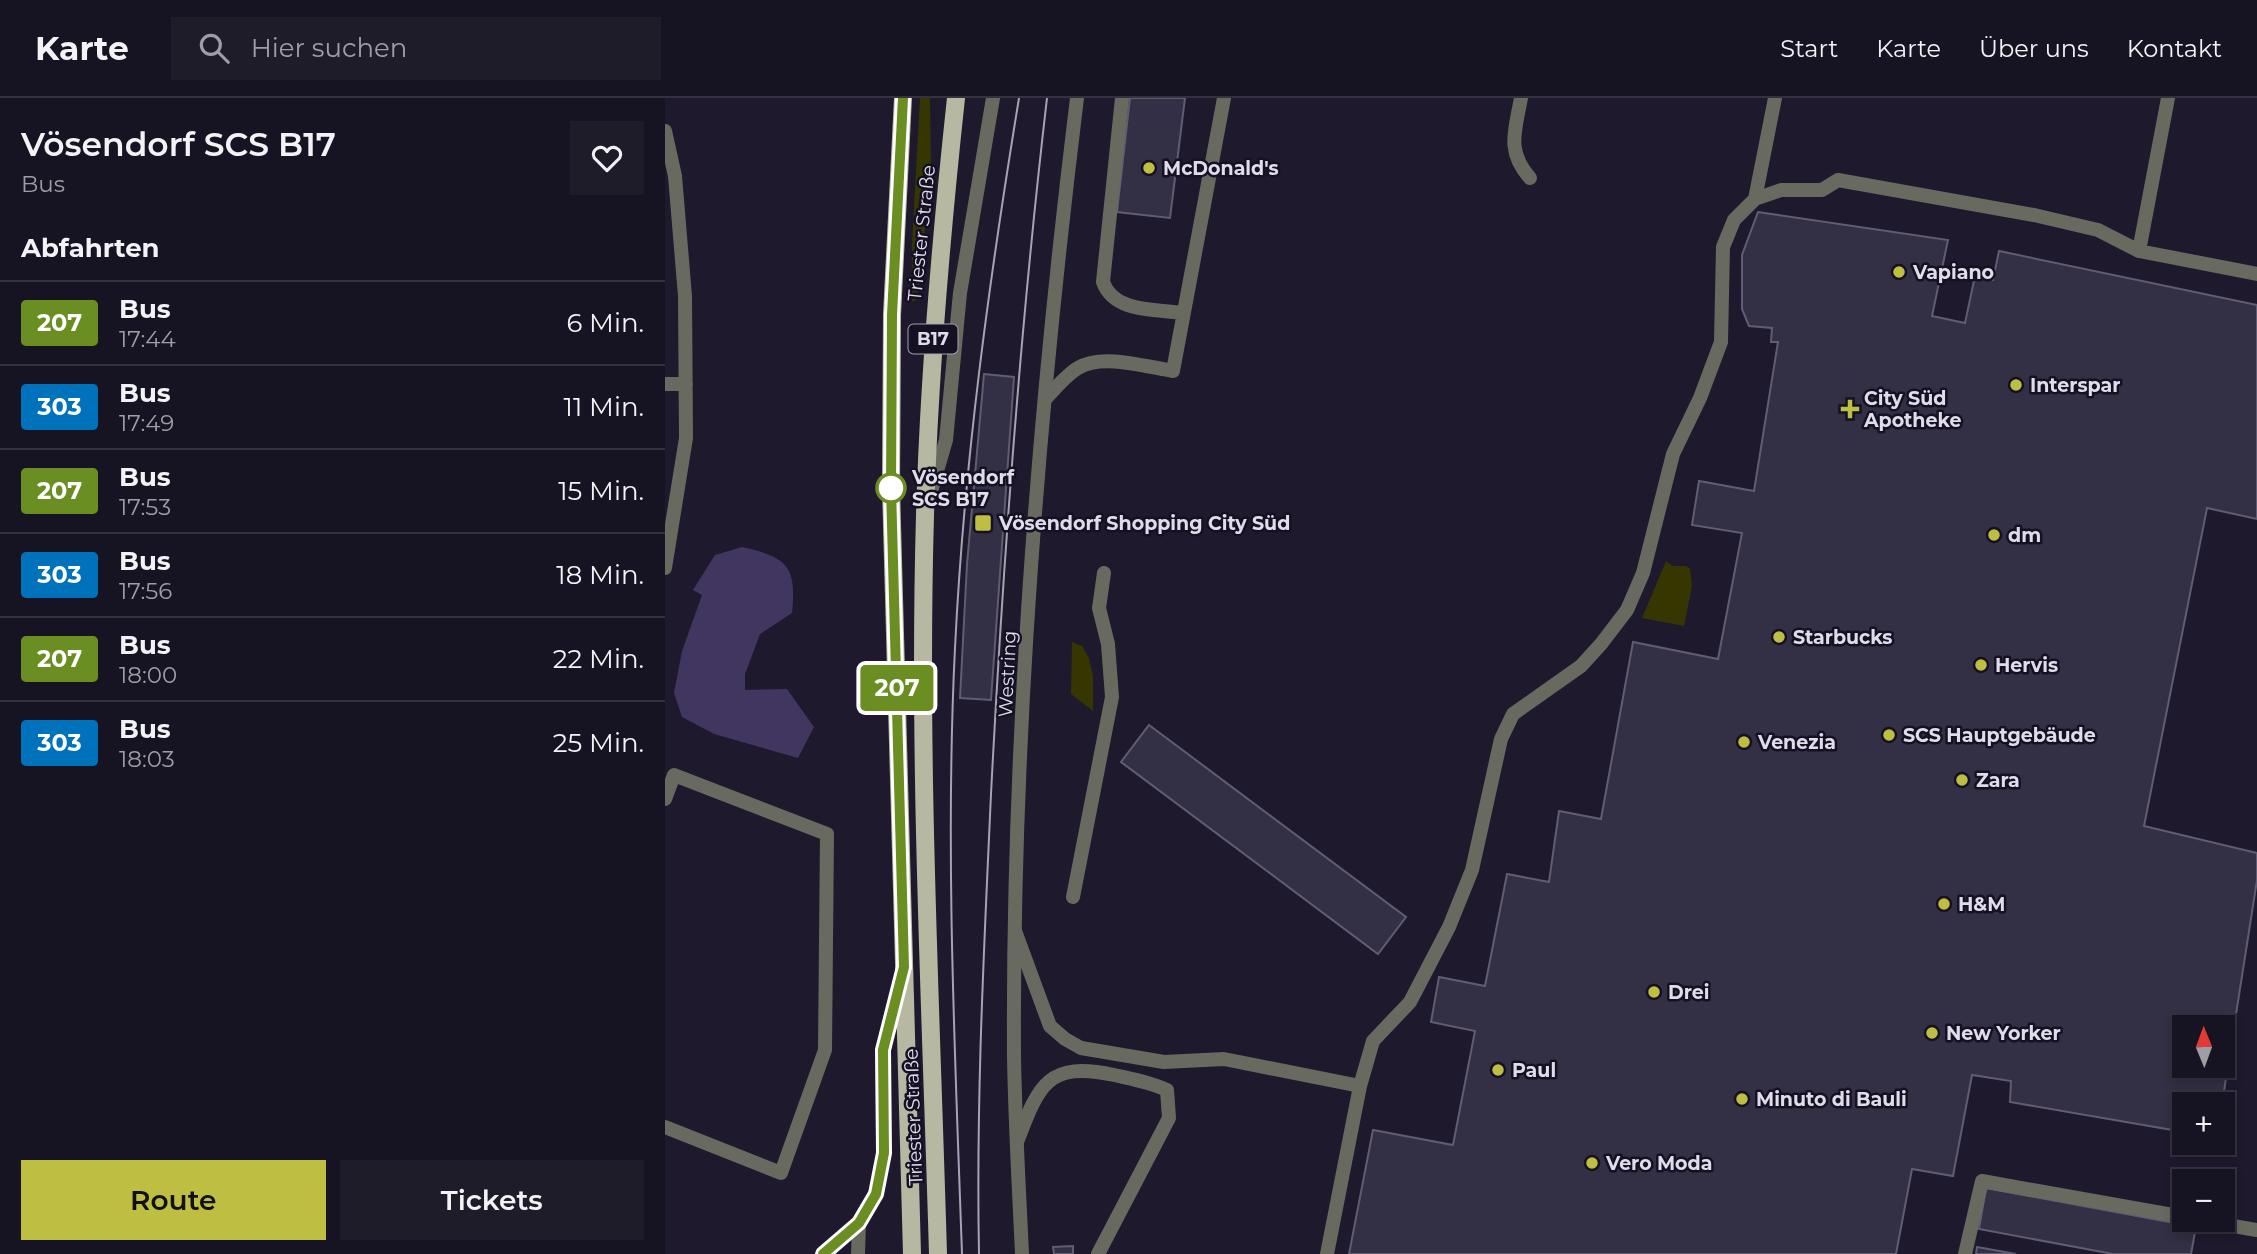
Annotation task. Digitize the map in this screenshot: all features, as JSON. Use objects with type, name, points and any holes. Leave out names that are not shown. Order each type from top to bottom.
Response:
[{"type":"main road","name":"Triester Straße","points":[[903,98],[892,315],[891,488],[912,1254]]},
{"type":"main road","name":"Triester Straße","points":[[938,1254],[925,819],[925,513],[936,289],[956,98]]},
{"type":"street","points":[[925,513],[946,440],[960,293],[993,98]]},
{"type":"street","name":"Westring","points":[[1022,1254],[1017,1142],[1015,929],[1031,588],[1045,399],[1076,98]]},
{"type":"street","points":[[1122,98],[1103,282],[1107,293],[1121,304],[1183,313]]},
{"type":"street","points":[[1045,399],[1077,368],[1087,364],[1107,362],[1173,371],[1224,98]]},
{"type":"street","points":[[1521,98],[1513,145],[1517,163],[1530,178]]},
{"type":"street","points":[[1755,199],[1775,98]]},
{"type":"street","points":[[2139,251],[2168,98]]},
{"type":"street","points":[[665,131],[677,203],[685,296],[686,384],[686,439],[665,568]]},
{"type":"street","points":[[1327,1254],[1360,1086],[1373,1041],[1410,1002],[1449,927],[1472,870],[1501,738],[1514,714],[1581,666],[1627,610],[1650,553],[1673,454],[1700,398],[1721,342],[1723,247],[1734,219],[1755,199],[1781,190],[1822,190],[1838,180],[2034,215],[2098,230],[2139,251],[2257,274]]},
{"type":"street","points":[[665,384],[686,384]]},
{"type":"street","points":[[1073,897],[1112,696],[1108,644],[1099,608],[1104,573]]},
{"type":"street","points":[[665,799],[674,775],[827,834],[825,1049],[781,1173],[665,1127]]},
{"type":"street","points":[[1015,929],[1050,1026],[1065,1040],[1081,1048],[1164,1062],[1224,1059],[1360,1086]]},
{"type":"street","points":[[823,1254],[859,1223],[876,1194],[884,1153],[883,1050],[904,967]]},
{"type":"street","points":[[1017,1142],[1031,1105],[1042,1088],[1063,1071],[1088,1070],[1154,1083],[1167,1090],[1169,1118],[1098,1254]]},
{"type":"street","points":[[1965,1254],[1982,1181],[2172,1215]]},
{"type":"street","points":[[858,1254],[859,1223]]},
{"type":"street","points":[[2235,1226],[2257,1230]]},
{"type":"shaded area","points":[[920,98],[930,98],[931,170],[919,288],[916,300],[912,302],[912,244]]},
{"type":"shaded area","points":[[742,547],[779,560],[786,566],[793,584],[792,613],[760,634],[745,674],[745,690],[787,689],[814,727],[798,758],[714,734],[682,717],[674,693],[682,651],[702,595],[693,590],[715,555]]},
{"type":"shaded area","points":[[1666,561],[1673,566],[1686,566],[1690,569],[1692,586],[1684,626],[1642,618]]},
{"type":"shaded area","points":[[1072,642],[1082,646],[1089,658],[1093,676],[1093,711],[1071,694]]},
{"type":"building","name":"McDonald's","points":[[1130,98],[1185,98],[1170,218],[1117,212]]},
{"type":"building","name":"SCS Hauptgebäude","points":[[1758,212],[1948,240],[1932,316],[1965,323],[1975,276],[1993,280],[1999,251],[2257,305],[2257,519],[2207,508],[2144,826],[2257,853],[2257,880],[2235,1021],[2235,1015],[2172,1015],[2172,1078],[2226,1078],[2224,1092],[2172,1092],[2172,1130],[2010,1102],[2011,1081],[1972,1075],[1953,1176],[1912,1169],[1896,1254],[1349,1254],[1373,1130],[1453,1145],[1475,1031],[1431,1022],[1439,977],[1485,986],[1507,874],[1549,882],[1559,811],[1601,819],[1633,642],[1718,659],[1742,533],[1692,525],[1699,481],[1754,491],[1778,342],[1771,342],[1772,328],[1749,326],[1742,309],[1742,255]]},
{"type":"building","points":[[984,374],[1014,377],[991,700],[960,698],[967,564]]},
{"type":"building","points":[[1149,725],[1406,917],[1378,954],[1121,762]]},
{"type":"building","points":[[1986,1188],[2172,1223],[2172,1232],[2195,1232],[2191,1254],[2113,1254],[1979,1229]]},
{"type":"building","points":[[1073,1246],[1073,1254],[1054,1254],[1053,1247]]},
{"type":"building","points":[[1977,1247],[2016,1254],[1976,1254]]},
{"type":"tram line","points":[[962,1254],[951,874],[955,648],[979,372],[1019,98]]},
{"type":"tram line","points":[[979,1254],[981,1024],[996,707],[1021,359],[1047,98]]},
{"type":"bus line","name":"207","points":[[823,1254],[859,1223],[876,1194],[884,1153],[883,1050],[904,967],[891,488],[892,315],[903,98]]},
{"type":"place","name":"McDonald's","points":[[1149,168]]},
{"type":"place","name":"Vapiano","points":[[1899,272]]},
{"type":"place","name":"Interspar","points":[[2016,385]]},
{"type":"place","name":"City Süd Apotheke","points":[[1850,409]]},
{"type":"place","name":"Vösendorf SCS B17","points":[[891,488]]},
{"type":"place","name":"Vösendorf Shopping City Süd","points":[[983,523]]},
{"type":"place","name":"dm","points":[[1994,535]]},
{"type":"place","name":"Starbucks","points":[[1779,637]]},
{"type":"place","name":"Hervis","points":[[1981,665]]},
{"type":"place","name":"SCS Hauptgebäude","points":[[1889,735]]},
{"type":"place","name":"Venezia","points":[[1744,742]]},
{"type":"place","name":"Zara","points":[[1962,780]]},
{"type":"place","name":"H&M","points":[[1944,904]]},
{"type":"place","name":"Drei","points":[[1654,992]]},
{"type":"place","name":"New Yorker","points":[[1932,1033]]},
{"type":"place","name":"Paul","points":[[1498,1070]]},
{"type":"place","name":"Minuto di Bauli","points":[[1742,1099]]},
{"type":"place","name":"Vero Moda","points":[[1592,1163]]}]
